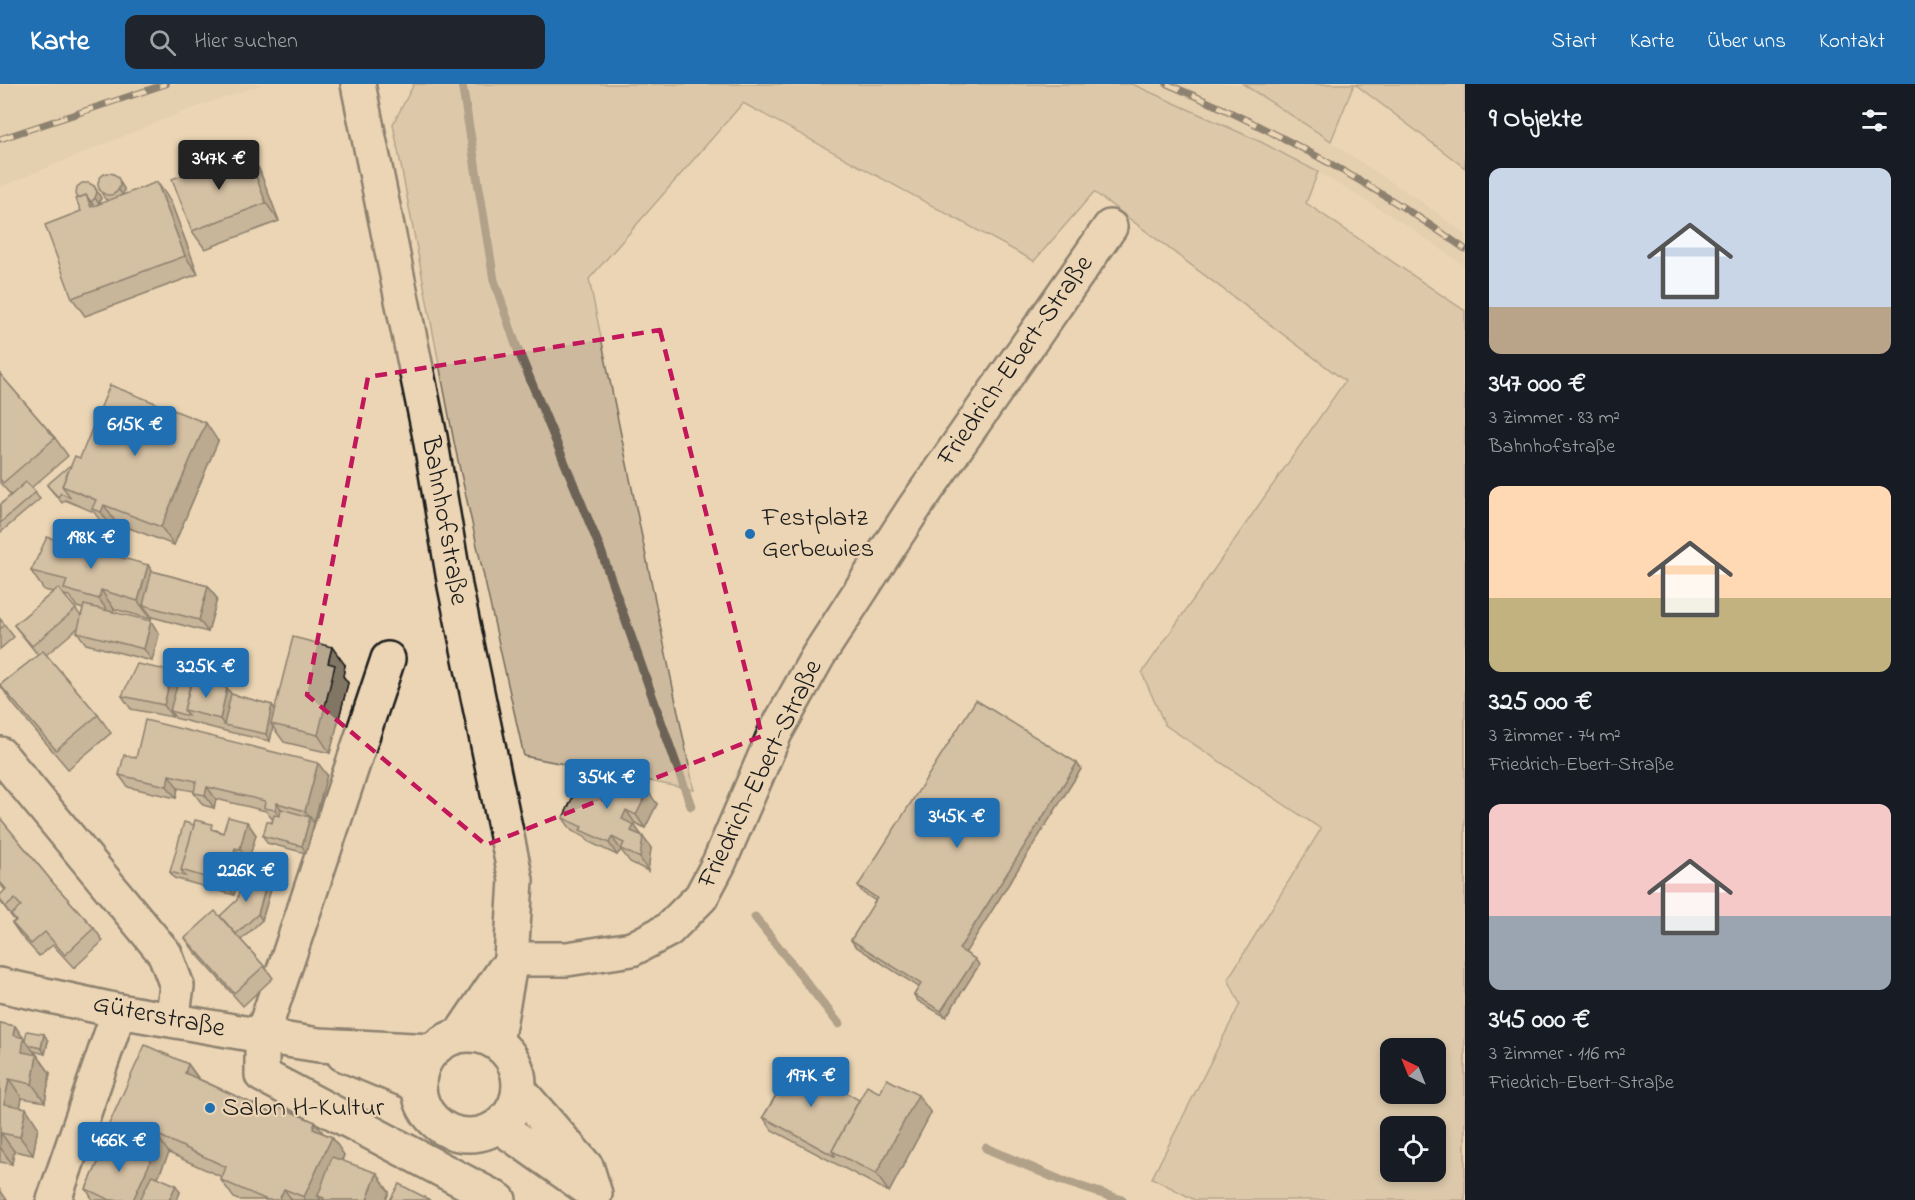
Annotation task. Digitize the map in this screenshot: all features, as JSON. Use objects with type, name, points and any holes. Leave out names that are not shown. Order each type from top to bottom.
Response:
[{"type":"street","name":"Bahnhofstraße","points":[[361,94],[430,437],[455,586],[516,880],[511,959],[496,1042]]},
{"type":"street","name":"Friedrich-Ebert-Straße","points":[[511,959],[567,959],[632,950],[668,930],[701,897],[719,863],[775,733],[818,656],[914,508],[1110,226]]},
{"type":"street","points":[[387,659],[262,1036],[262,1075],[499,1200]]},
{"type":"street","points":[[0,754],[165,954],[177,986],[172,1020]]},
{"type":"street","points":[[460,1035],[511,959]]},
{"type":"street","name":"Güterstraße","points":[[0,985],[119,1011],[320,1045],[432,1051]]},
{"type":"street","points":[[54,1200],[119,1011]]},
{"type":"street","points":[[460,1035],[475,1035],[496,1042],[509,1054],[518,1071],[519,1090],[514,1109],[499,1126],[485,1133],[465,1136],[445,1130],[432,1120],[422,1104],[418,1084],[421,1069],[432,1051],[447,1040],[460,1035]]},
{"type":"street","name":"Güterstraße","points":[[320,1045],[418,1084]]},
{"type":"street","points":[[519,1090],[588,1168],[598,1197]]},
{"type":"street","points":[[499,1126],[598,1197]]},
{"type":"highlighted area","points":[[660,330],[762,736],[486,845],[307,695],[368,377]]},
{"type":"shaded area","points":[[0,84],[263,84],[182,112],[0,187]]},
{"type":"shaded area","points":[[414,84],[1132,84],[1261,142],[1318,172],[1306,203],[1465,311],[1465,1200],[1195,1200],[1152,1178],[1240,1004],[1228,979],[1321,829],[1165,725],[1142,673],[1345,381],[1094,192],[1034,261],[743,103],[589,279],[694,790],[524,756],[455,447],[393,124]]},
{"type":"shaded area","points":[[1132,84],[1243,84],[1426,205],[1465,234],[1465,266],[1408,226],[1318,172],[1261,142]]},
{"type":"shaded area","points":[[1243,84],[1354,84],[1331,141]]},
{"type":"shaded area","points":[[1355,84],[1465,84],[1465,168]]},
{"type":"building","points":[[246,151],[266,203],[192,231],[172,179]]},
{"type":"building","points":[[109,173],[117,176],[120,184],[117,192],[109,195],[101,192],[98,184],[101,176]]},
{"type":"building","points":[[157,182],[185,256],[72,298],[45,225],[81,211],[76,199],[86,195],[91,207]]},
{"type":"building","points":[[82,183],[94,186],[97,192],[91,202],[86,195],[78,198],[76,194],[77,187]]},
{"type":"building","points":[[0,374],[55,438],[3,483],[0,479]]},
{"type":"building","points":[[110,385],[206,423],[161,527],[104,505],[101,512],[92,509],[96,500],[62,486],[75,456],[80,458]]},
{"type":"building","points":[[69,466],[62,486],[71,498],[61,493],[58,497],[47,485]]},
{"type":"building","points":[[26,482],[36,492],[0,523],[0,505]]},
{"type":"building","points":[[47,537],[148,565],[138,601],[101,590],[99,599],[64,589],[67,580],[31,571]]},
{"type":"building","points":[[152,571],[208,586],[199,620],[143,605]]},
{"type":"building","points":[[58,588],[76,609],[32,646],[14,625]]},
{"type":"building","points":[[84,605],[151,621],[144,649],[77,632]]},
{"type":"building","points":[[0,619],[5,625],[0,629]]},
{"type":"building","points":[[293,637],[332,647],[328,663],[335,665],[318,735],[271,724]]},
{"type":"building","points":[[43,651],[98,715],[56,750],[0,685]]},
{"type":"building","points":[[137,664],[172,671],[164,705],[122,696]]},
{"type":"building","points":[[192,680],[227,688],[220,719],[184,710]]},
{"type":"building","points":[[178,682],[190,685],[184,710],[188,716],[170,711]]},
{"type":"building","points":[[231,694],[272,705],[266,734],[224,725]]},
{"type":"building","points":[[976,700],[1077,763],[959,949],[975,959],[941,1011],[914,995],[921,984],[851,940],[877,898],[858,886]]},
{"type":"building","points":[[145,720],[318,763],[305,811],[277,803],[275,810],[264,808],[265,801],[207,787],[205,795],[194,793],[196,781],[169,775],[167,786],[119,775],[124,755],[136,758]]},
{"type":"building","points":[[586,769],[621,785],[623,779],[648,791],[636,815],[626,810],[622,819],[634,825],[631,831],[643,836],[640,858],[621,849],[624,843],[612,837],[609,843],[580,830],[582,827],[563,818]]},
{"type":"building","points":[[281,809],[310,817],[302,846],[263,836],[267,821],[272,823],[274,815],[280,816]]},
{"type":"building","points":[[228,817],[247,822],[240,849],[235,848],[225,883],[181,870],[195,820],[212,824],[211,829],[223,833]]},
{"type":"building","points":[[0,818],[54,884],[94,928],[65,955],[45,932],[31,944],[12,923],[16,921],[11,915],[21,906],[15,899],[6,907],[0,900],[0,895],[6,889],[0,882]]},
{"type":"building","points":[[184,822],[194,825],[181,870],[185,876],[170,872]]},
{"type":"building","points":[[244,873],[268,879],[258,914],[236,934],[220,916],[237,900]]},
{"type":"building","points":[[215,911],[264,966],[234,993],[185,938]]},
{"type":"building","points":[[0,1023],[15,1026],[13,1035],[24,1038],[22,1052],[37,1055],[32,1084],[9,1079],[4,1104],[26,1108],[20,1137],[1,1133],[0,1140]]},
{"type":"building","points":[[27,1031],[44,1034],[41,1048],[29,1045],[25,1039]]},
{"type":"building","points":[[145,1045],[188,1064],[185,1073],[273,1113],[275,1105],[315,1122],[313,1129],[332,1137],[304,1197],[284,1189],[279,1200],[267,1200],[221,1180],[226,1167],[156,1134],[148,1153],[105,1133]]},
{"type":"building","points":[[790,1061],[859,1100],[832,1151],[836,1157],[763,1117],[779,1091],[775,1089]]},
{"type":"building","points":[[887,1079],[918,1095],[876,1174],[832,1151],[867,1086],[880,1093]]},
{"type":"building","points":[[109,1139],[152,1158],[133,1200],[110,1200],[86,1189]]},
{"type":"building","points":[[332,1157],[377,1173],[367,1200],[323,1200],[324,1198],[318,1196]]},
{"type":"building","points":[[152,1175],[176,1185],[169,1200],[140,1200]]},
{"type":"building","points":[[399,1184],[430,1200],[390,1200]]},
{"type":"waterway","points":[[462,84],[494,280],[516,345],[600,548],[691,806]]},
{"type":"waterway","points":[[755,917],[839,1024]]},
{"type":"waterway","points":[[986,1148],[1060,1180],[1122,1200]]},
{"type":"railway","points":[[0,139],[166,84]]},
{"type":"railway","points":[[1167,84],[1245,119],[1358,179],[1465,249]]},
{"type":"place","name":"Festplatz Gerbewies","points":[[750,534]]},
{"type":"place","name":"Salon H-Kultur","points":[[210,1108]]}]
